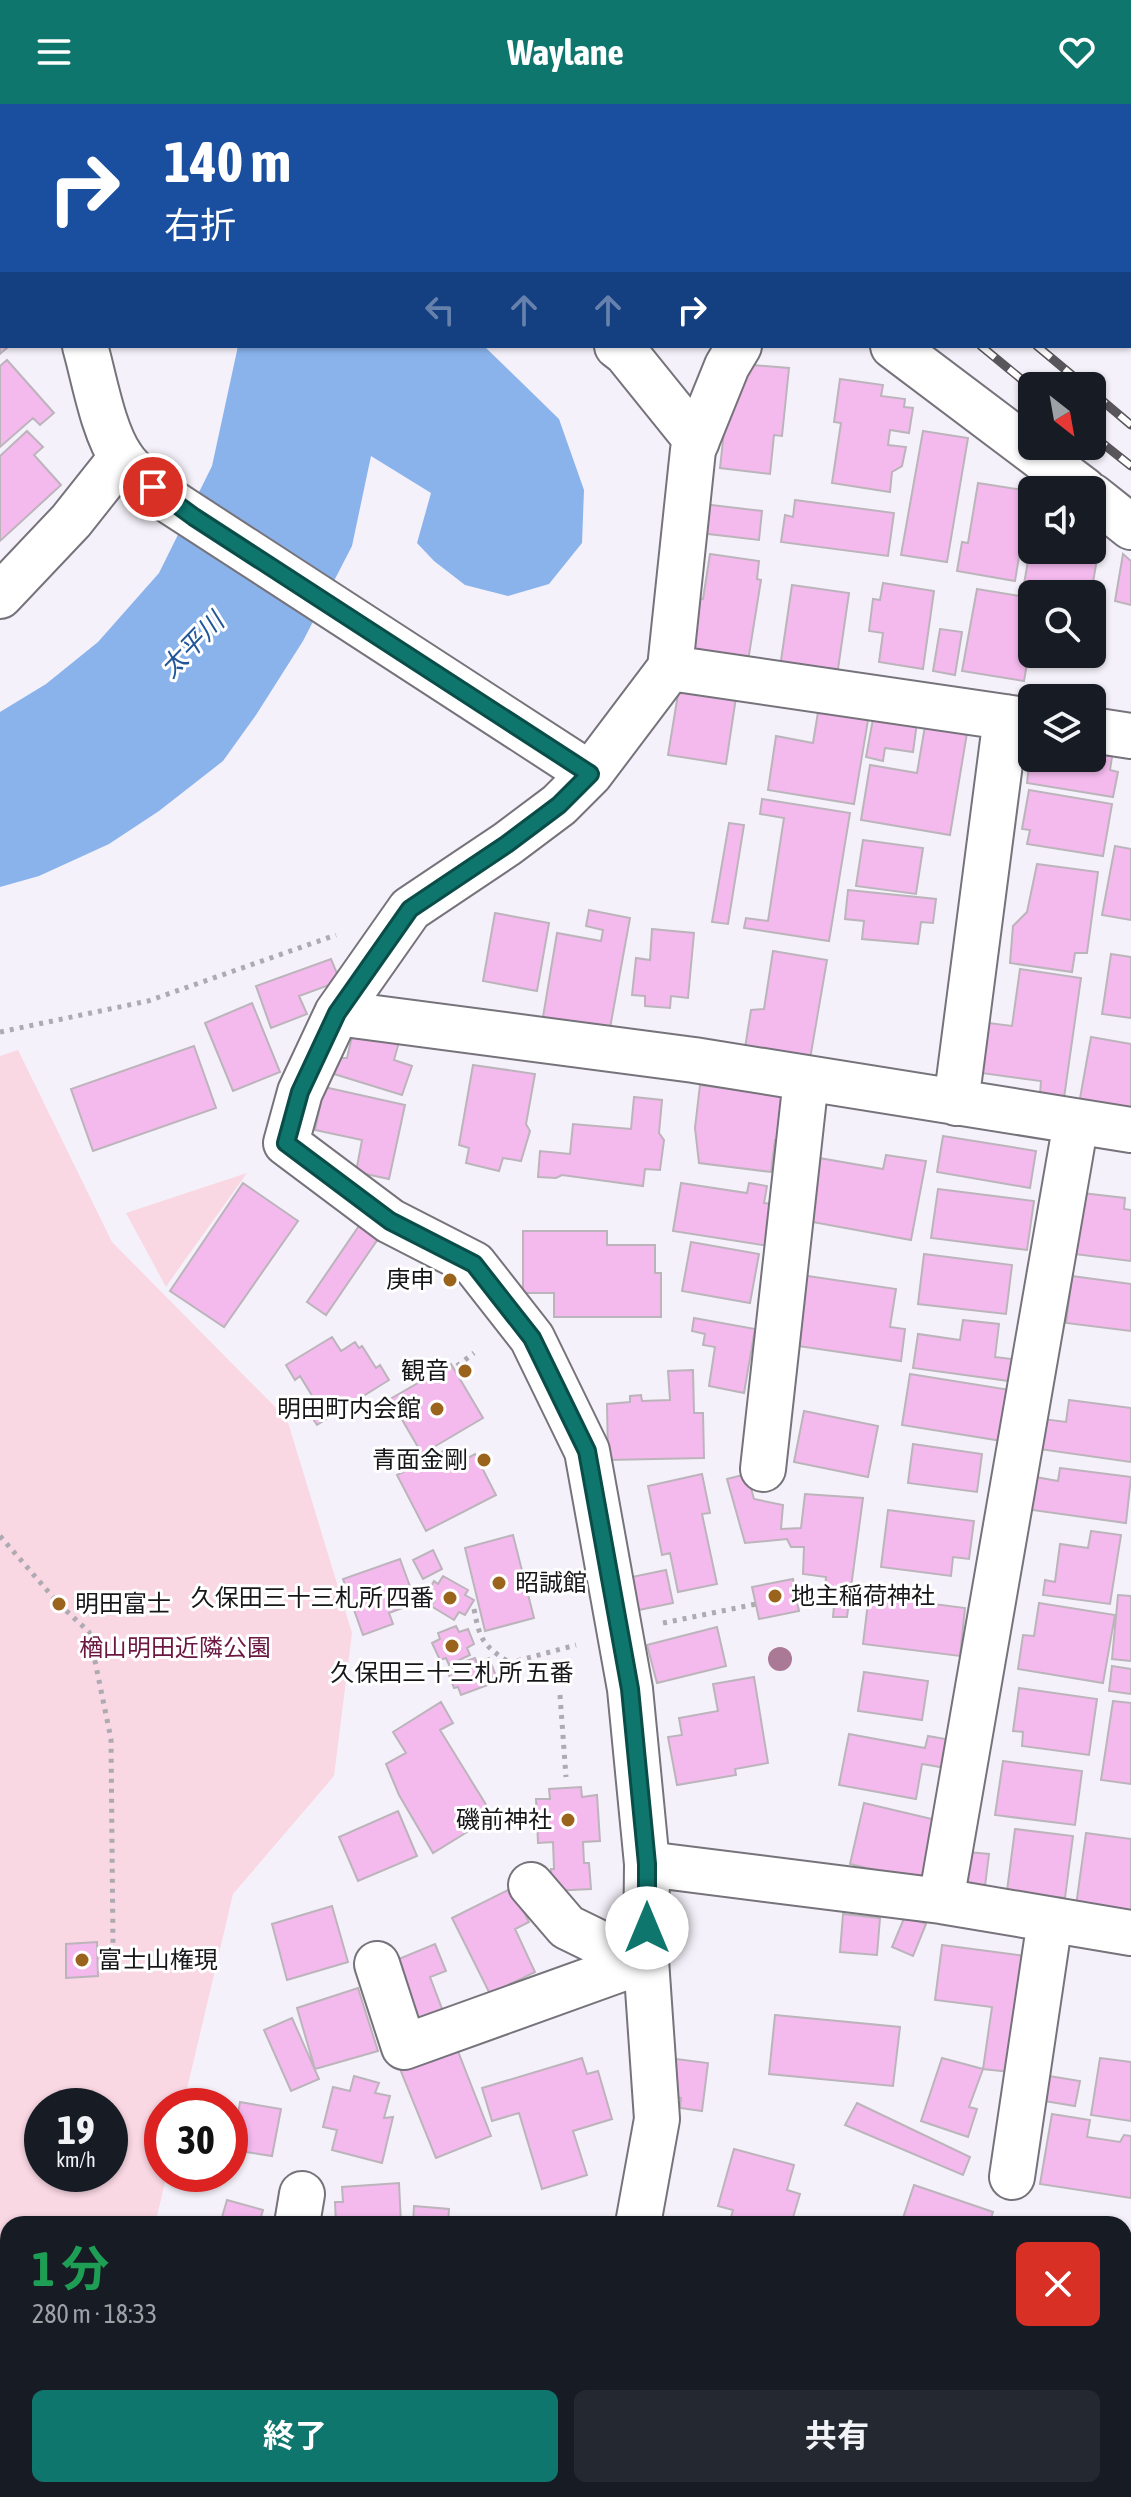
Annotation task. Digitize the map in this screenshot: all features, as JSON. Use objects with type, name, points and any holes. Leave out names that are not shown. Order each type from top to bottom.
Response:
[{"type":"street","points":[[86,348],[101,408],[130,466],[168,500],[590,774]]},
{"type":"street","points":[[619,348],[697,441]]},
{"type":"street","points":[[639,2216],[657,2119],[646,1960],[647,1864],[630,1689],[587,1451],[532,1338],[474,1264],[390,1221],[286,1143],[300,1092],[337,1013],[410,909],[559,805],[590,774],[670,668],[693,450],[727,366],[738,348]]},
{"type":"street","points":[[896,348],[1065,476]]},
{"type":"street","points":[[0,596],[71,521],[130,466]]},
{"type":"street","points":[[1106,507],[1131,527]]},
{"type":"street","points":[[670,668],[1018,719]]},
{"type":"street","points":[[956,1103],[1018,725]]},
{"type":"street","points":[[1106,732],[1131,736]]},
{"type":"street","points":[[337,1013],[694,1060],[1131,1130]]},
{"type":"street","points":[[763,1469],[806,1079]]},
{"type":"street","points":[[941,1901],[1076,1122]]},
{"type":"street","points":[[647,1864],[941,1901],[1131,1933]]},
{"type":"street","points":[[531,1885],[567,1927],[610,1948],[646,1960]]},
{"type":"street","points":[[1012,2177],[1050,1920]]},
{"type":"street","points":[[377,1964],[404,2047],[646,1960]]},
{"type":"path","points":[[0,1032],[148,1001],[337,935]]},
{"type":"path","points":[[457,1366],[474,1353]]},
{"type":"path","points":[[0,1536],[59,1604],[89,1632],[111,1739],[113,1947]]},
{"type":"path","points":[[618,1633],[756,1604]]},
{"type":"path","points":[[474,1609],[478,1632],[488,1648],[511,1663]]},
{"type":"path","points":[[498,1666],[555,1651]]},
{"type":"path","points":[[560,1695],[566,1777]]},
{"type":"green space","name":"楢山明田近隣公園","points":[[18,1050],[112,1242],[287,1419],[352,1633],[334,1776],[233,1894],[187,2088],[144,2088],[144,2192],[163,2192],[157,2216],[0,2216],[0,1056]]},
{"type":"green space","points":[[247,1173],[177,1271],[166,1287],[126,1213]]},
{"type":"water","name":"太平川","points":[[238,348],[486,348],[559,419],[584,490],[582,543],[549,584],[508,596],[465,585],[417,543],[431,493],[371,456],[352,546],[303,641],[223,761],[159,811],[109,844],[39,876],[0,887],[0,712],[46,684],[98,642],[159,573],[212,466]]},
{"type":"building","points":[[7,360],[54,413],[40,425],[33,418],[0,447],[0,366]]},
{"type":"building","points":[[741,364],[789,368],[782,436],[774,435],[770,474],[720,468],[729,385]]},
{"type":"building","points":[[840,379],[883,385],[881,396],[905,399],[904,407],[913,408],[909,433],[890,430],[888,445],[906,447],[902,466],[892,472],[890,492],[832,483],[841,423],[834,422]]},
{"type":"building","points":[[27,431],[43,447],[34,455],[61,485],[0,541],[0,456]]},
{"type":"building","points":[[923,431],[968,438],[947,562],[901,555]]},
{"type":"building","points":[[978,483],[1018,489],[1018,563],[1015,581],[957,571],[962,542],[968,543]]},
{"type":"building","points":[[795,500],[894,513],[888,556],[781,542],[785,515],[793,517]]},
{"type":"building","points":[[703,504],[762,511],[759,540],[700,533]]},
{"type":"building","points":[[710,554],[759,561],[757,579],[761,580],[748,661],[688,660],[697,598],[703,599]]},
{"type":"building","points":[[1123,554],[1131,561],[1131,605],[1115,601]]},
{"type":"building","points":[[1027,564],[1096,564],[1093,580],[1025,580]]},
{"type":"building","points":[[883,583],[934,591],[923,669],[879,662],[883,633],[869,631],[873,599],[880,600]]},
{"type":"building","points":[[792,585],[849,593],[838,669],[825,668],[823,680],[779,674]]},
{"type":"building","points":[[977,589],[1018,596],[1018,668],[1026,668],[1024,681],[962,671]]},
{"type":"building","points":[[940,629],[962,632],[955,675],[933,671]]},
{"type":"building","points":[[681,676],[738,684],[726,764],[668,755]]},
{"type":"building","points":[[819,706],[869,714],[854,804],[768,790],[776,736],[813,743]]},
{"type":"building","points":[[918,715],[913,752],[885,748],[883,761],[866,757],[873,719]]},
{"type":"building","points":[[926,720],[968,727],[950,835],[861,820],[870,765],[917,773]]},
{"type":"building","points":[[1106,749],[1113,750],[1110,770],[1118,772],[1113,797],[1027,783],[1028,772],[1106,772]]},
{"type":"building","points":[[1029,790],[1112,804],[1103,856],[1027,844],[1030,830],[1022,829]]},
{"type":"building","points":[[762,799],[850,813],[829,941],[744,928],[746,918],[768,921],[784,818],[760,814]]},
{"type":"building","points":[[729,823],[744,825],[728,924],[712,922]]},
{"type":"building","points":[[863,840],[923,848],[916,894],[856,886]]},
{"type":"building","points":[[1115,846],[1131,849],[1131,920],[1102,915]]},
{"type":"building","points":[[1037,864],[1098,872],[1087,953],[1075,953],[1072,972],[1010,963],[1013,926],[1027,912]]},
{"type":"building","points":[[848,890],[936,899],[933,923],[921,922],[918,944],[862,939],[864,921],[845,919]]},
{"type":"building","points":[[589,910],[630,918],[610,1028],[541,1029],[557,933],[601,941],[603,930],[586,926]]},
{"type":"building","points":[[495,913],[549,923],[537,991],[483,981]]},
{"type":"building","points":[[652,929],[694,933],[688,998],[671,996],[670,1008],[645,1006],[645,996],[632,995],[636,958],[650,960]]},
{"type":"building","points":[[773,951],[827,960],[810,1059],[745,1048],[751,1010],[764,1009]]},
{"type":"building","points":[[1111,954],[1131,957],[1131,1018],[1102,1014]]},
{"type":"building","points":[[331,959],[340,981],[299,996],[307,1014],[271,1028],[256,986]]},
{"type":"building","points":[[1020,969],[1081,978],[1064,1098],[1040,1094],[1041,1081],[974,1072],[981,1022],[1012,1026]]},
{"type":"building","points":[[252,1003],[280,1072],[233,1091],[205,1023]]},
{"type":"building","points":[[353,1032],[399,1042],[394,1060],[412,1066],[402,1095],[334,1074],[336,1058],[347,1058]]},
{"type":"building","points":[[1091,1037],[1131,1044],[1131,1112],[1079,1104]]},
{"type":"building","points":[[194,1046],[216,1108],[93,1151],[71,1089]]},
{"type":"building","points":[[473,1065],[535,1074],[526,1124],[530,1131],[521,1161],[503,1158],[499,1171],[466,1163],[469,1148],[459,1145]]},
{"type":"building","points":[[700,1085],[795,1098],[789,1142],[775,1140],[771,1172],[699,1163],[695,1128]]},
{"type":"building","points":[[324,1087],[405,1105],[389,1179],[356,1172],[362,1140],[315,1130]]},
{"type":"building","points":[[634,1097],[662,1100],[659,1133],[664,1140],[660,1170],[645,1169],[643,1186],[562,1175],[556,1178],[538,1177],[540,1151],[570,1154],[573,1124],[631,1129]]},
{"type":"building","points":[[943,1136],[1036,1151],[1030,1188],[937,1172]]},
{"type":"building","points":[[886,1155],[926,1161],[911,1240],[807,1221],[819,1158],[883,1169]]},
{"type":"building","points":[[243,1183],[298,1221],[224,1327],[170,1291]]},
{"type":"building","points":[[681,1183],[747,1193],[749,1183],[767,1186],[764,1203],[775,1204],[769,1246],[673,1231]]},
{"type":"building","points":[[938,1189],[1034,1201],[1027,1250],[931,1238]]},
{"type":"building","points":[[1082,1193],[1125,1198],[1124,1209],[1131,1210],[1131,1261],[1074,1254]]},
{"type":"building","points":[[361,1223],[380,1236],[326,1315],[307,1302]]},
{"type":"building","points":[[523,1231],[607,1231],[607,1245],[655,1245],[655,1273],[661,1273],[661,1317],[554,1317],[554,1293],[523,1293]]},
{"type":"building","points":[[691,1242],[759,1254],[750,1303],[682,1291]]},
{"type":"building","points":[[924,1254],[1012,1265],[1006,1314],[918,1304]]},
{"type":"building","points":[[801,1275],[896,1289],[890,1327],[905,1329],[901,1361],[791,1345]]},
{"type":"building","points":[[1072,1276],[1131,1284],[1131,1331],[1066,1323]]},
{"type":"building","points":[[694,1318],[755,1329],[744,1393],[709,1386],[715,1347],[703,1345],[705,1334],[692,1331]]},
{"type":"building","points":[[963,1320],[999,1324],[995,1357],[1012,1359],[1009,1381],[913,1368],[918,1334],[960,1340]]},
{"type":"building","points":[[332,1337],[341,1351],[355,1342],[359,1348],[362,1346],[376,1368],[380,1365],[389,1380],[317,1425],[304,1405],[314,1399],[300,1376],[295,1380],[286,1365]]},
{"type":"building","name":"明田町内会館","points":[[451,1364],[483,1418],[422,1454],[390,1399]]},
{"type":"building","points":[[693,1370],[694,1413],[703,1413],[704,1458],[608,1460],[607,1404],[630,1402],[630,1396],[641,1395],[642,1401],[670,1400],[668,1371]]},
{"type":"building","points":[[910,1374],[1010,1390],[1002,1441],[902,1425]]},
{"type":"building","points":[[1069,1400],[1131,1408],[1131,1462],[1032,1448],[1036,1418],[1066,1422]]},
{"type":"building","points":[[804,1411],[878,1426],[868,1477],[794,1462]]},
{"type":"building","points":[[913,1444],[982,1454],[977,1492],[908,1483]]},
{"type":"building","points":[[445,1450],[453,1466],[475,1454],[496,1495],[426,1531],[397,1475]]},
{"type":"building","points":[[1060,1468],[1131,1477],[1126,1523],[1025,1509],[1030,1476],[1058,1481]]},
{"type":"building","points":[[702,1474],[710,1513],[702,1514],[717,1584],[678,1592],[670,1553],[662,1555],[648,1486]]},
{"type":"building","points":[[747,1474],[754,1499],[783,1505],[781,1529],[801,1528],[805,1494],[863,1498],[847,1617],[833,1617],[834,1606],[824,1607],[826,1577],[803,1574],[804,1547],[791,1547],[787,1539],[745,1543],[727,1479]]},
{"type":"building","points":[[888,1510],[974,1521],[969,1559],[953,1557],[951,1576],[881,1567]]},
{"type":"building","points":[[1091,1531],[1121,1535],[1110,1604],[1043,1595],[1045,1580],[1055,1582],[1060,1544],[1088,1548]]},
{"type":"building","name":"昭誠館","points":[[513,1535],[534,1618],[485,1631],[465,1548]]},
{"type":"building","points":[[433,1550],[442,1569],[423,1579],[413,1560]]},
{"type":"building","points":[[400,1559],[416,1603],[389,1613],[393,1624],[363,1635],[343,1579]]},
{"type":"building","points":[[666,1570],[673,1603],[634,1611],[627,1578]]},
{"type":"building","name":"久保田三十三札所 四番","points":[[443,1576],[468,1590],[465,1595],[474,1600],[465,1615],[459,1612],[454,1620],[431,1606],[435,1600],[426,1595],[434,1581],[438,1584]]},
{"type":"building","name":"地主稲荷神社","points":[[793,1579],[799,1611],[759,1619],[752,1587]]},
{"type":"building","points":[[870,1586],[904,1589],[903,1600],[965,1608],[960,1656],[863,1644]]},
{"type":"building","points":[[1118,1595],[1131,1596],[1131,1661],[1112,1659]]},
{"type":"building","points":[[1039,1603],[1115,1615],[1103,1683],[1018,1669],[1023,1635],[1034,1636]]},
{"type":"building","name":"久保田三十三札所 五番","points":[[456,1626],[459,1632],[468,1629],[474,1644],[467,1648],[470,1655],[449,1665],[446,1658],[440,1660],[432,1643],[440,1639],[438,1633]]},
{"type":"building","points":[[717,1627],[726,1666],[657,1683],[647,1645]]},
{"type":"building","points":[[475,1658],[477,1663],[489,1658],[496,1676],[486,1679],[488,1685],[461,1695],[458,1687],[454,1688],[449,1675],[454,1673],[451,1666]]},
{"type":"building","points":[[1112,1666],[1131,1669],[1131,1694],[1109,1691]]},
{"type":"building","points":[[864,1672],[928,1681],[922,1720],[858,1711]]},
{"type":"building","points":[[754,1677],[768,1763],[735,1769],[736,1775],[677,1785],[668,1737],[682,1735],[679,1718],[718,1711],[713,1684]]},
{"type":"building","points":[[1019,1688],[1097,1699],[1089,1755],[1022,1746],[1023,1732],[1013,1731]]},
{"type":"building","points":[[1113,1701],[1131,1703],[1131,1784],[1101,1780]]},
{"type":"building","points":[[441,1702],[453,1723],[440,1730],[493,1816],[433,1853],[399,1795],[386,1764],[406,1753],[393,1732]]},
{"type":"building","points":[[849,1734],[925,1748],[928,1736],[951,1740],[946,1768],[922,1764],[916,1799],[839,1785]]},
{"type":"building","points":[[1003,1761],[1082,1771],[1075,1825],[995,1815]]},
{"type":"building","name":"磯前神社","points":[[581,1787],[582,1797],[597,1795],[600,1841],[583,1842],[584,1863],[589,1863],[591,1889],[552,1891],[553,1842],[538,1843],[536,1799],[550,1799],[549,1789]]},
{"type":"building","points":[[864,1803],[936,1820],[921,1881],[850,1864]]},
{"type":"building","points":[[398,1811],[417,1856],[358,1881],[339,1837]]},
{"type":"building","points":[[1015,1829],[1073,1836],[1065,1898],[1007,1891]]},
{"type":"building","points":[[1086,1833],[1131,1839],[1131,1913],[1076,1906]]},
{"type":"building","points":[[968,1852],[989,1854],[984,1894],[963,1891]]},
{"type":"building","points":[[512,1888],[529,1922],[515,1929],[535,1972],[490,1994],[452,1918]]},
{"type":"building","points":[[332,1906],[348,1962],[287,1980],[272,1924]]},
{"type":"building","points":[[843,1914],[880,1918],[877,1955],[840,1952]]},
{"type":"building","points":[[905,1916],[926,1924],[913,1956],[892,1947]]},
{"type":"building","name":"富士山権現","points":[[97,1942],[98,1976],[66,1978],[66,1944]]},
{"type":"building","points":[[435,1944],[446,1971],[430,1977],[444,2014],[415,2026],[389,1963]]},
{"type":"building","points":[[942,1945],[1025,1956],[1010,2072],[983,2069],[992,2007],[935,2000]]},
{"type":"building","points":[[358,1988],[378,2051],[315,2069],[297,2008]]},
{"type":"building","points":[[775,2015],[900,2027],[893,2086],[769,2074]]},
{"type":"building","points":[[292,2018],[319,2079],[291,2091],[264,2030]]},
{"type":"building","points":[[454,2041],[491,2136],[436,2158],[398,2064]]},
{"type":"building","points":[[582,2058],[587,2074],[598,2071],[612,2119],[573,2131],[587,2175],[542,2189],[519,2113],[492,2121],[482,2088]]},
{"type":"building","points":[[942,2058],[983,2069],[969,2107],[977,2109],[968,2137],[921,2121]]},
{"type":"building","points":[[1100,2058],[1131,2062],[1131,2121],[1091,2115]]},
{"type":"building","points":[[676,2059],[708,2063],[702,2111],[680,2108],[681,2098],[671,2097]]},
{"type":"building","points":[[354,2076],[379,2083],[375,2093],[390,2096],[384,2118],[393,2117],[382,2163],[332,2150],[337,2130],[323,2127],[333,2087],[350,2091]]},
{"type":"building","points":[[1049,2076],[1080,2081],[1075,2106],[1044,2101]]},
{"type":"building","points":[[248,2103],[281,2109],[272,2156],[248,2152]]},
{"type":"building","points":[[857,2103],[970,2157],[963,2175],[845,2125]]},
{"type":"building","points":[[1052,2114],[1090,2120],[1087,2137],[1120,2142],[1124,2135],[1131,2136],[1131,2198],[1040,2184]]},
{"type":"building","points":[[734,2149],[794,2165],[787,2190],[800,2194],[793,2216],[731,2216],[733,2210],[718,2206]]},
{"type":"building","points":[[399,2183],[401,2216],[336,2216],[335,2202],[343,2202],[342,2187]]},
{"type":"building","points":[[914,2185],[993,2212],[992,2216],[904,2216]]},
{"type":"building","points":[[227,2200],[263,2210],[261,2216],[222,2216]]},
{"type":"building","points":[[414,2206],[449,2209],[449,2216],[413,2216]]},
{"type":"railway","points":[[983,348],[1018,376]]},
{"type":"railway","points":[[1039,348],[1068,372]]},
{"type":"railway","points":[[1106,404],[1131,425]]},
{"type":"railway","points":[[1106,446],[1131,466]]},
{"type":"place","name":"庚申","points":[[450,1280]]},
{"type":"place","name":"観音","points":[[465,1371]]},
{"type":"place","name":"明田町内会館","points":[[437,1409]]},
{"type":"place","name":"青面金剛","points":[[484,1460]]},
{"type":"place","name":"昭誠館","points":[[499,1583]]},
{"type":"place","name":"地主稲荷神社","points":[[775,1596]]},
{"type":"place","name":"久保田三十三札所 四番","points":[[450,1598]]},
{"type":"place","name":"明田富士","points":[[59,1604]]},
{"type":"place","name":"久保田三十三札所 五番","points":[[452,1646]]},
{"type":"place","name":"磯前神社","points":[[568,1820]]},
{"type":"place","name":"富士山権現","points":[[82,1960]]},
{"type":"route","points":[[153,487],[168,500],[590,774],[559,805],[507,844],[410,909],[337,1013],[300,1092],[286,1143],[390,1221],[474,1264],[532,1338],[587,1451],[630,1689],[647,1864],[647,1928]]}]
